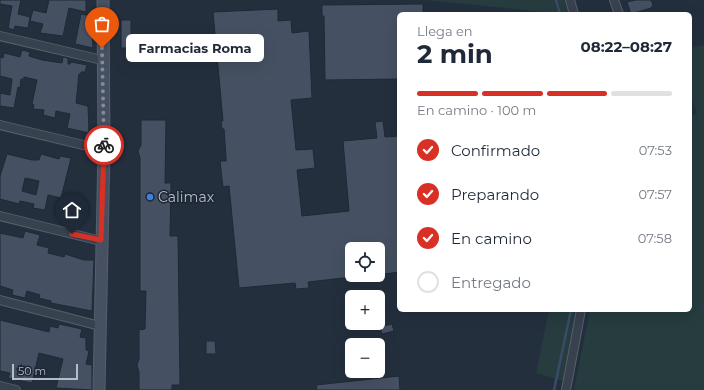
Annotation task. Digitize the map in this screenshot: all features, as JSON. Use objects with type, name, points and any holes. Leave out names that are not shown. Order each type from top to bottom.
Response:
[{"type":"main road","points":[[100,390],[101,240],[104,150],[102,60],[103,0]]},
{"type":"street","points":[[570,0],[573,12]]},
{"type":"street","points":[[614,0],[618,12]]},
{"type":"street","points":[[0,36],[102,60]]},
{"type":"street","points":[[0,125],[104,150]]},
{"type":"street","points":[[0,216],[101,240]]},
{"type":"street","points":[[0,300],[100,326]]},
{"type":"street","points":[[566,390],[582,312]]},
{"type":"street","points":[[0,386],[16,390]]},
{"type":"green space","points":[[426,0],[570,0],[573,12],[543,12]]},
{"type":"green space","points":[[704,45],[704,390],[574,390],[590,312],[692,312],[692,116],[697,113],[692,99],[692,48]]},
{"type":"green space","points":[[549,312],[581,312],[568,382],[536,373]]},
{"type":"building","points":[[0,0],[21,0],[18,14],[30,17],[28,28],[15,26],[14,30],[8,28],[12,6],[0,4]]},
{"type":"building","points":[[49,0],[86,0],[86,12],[69,8],[63,36],[40,33],[43,24],[30,21],[33,10],[46,13]]},
{"type":"building","points":[[636,0],[651,0],[653,5],[651,8],[638,12],[630,12],[627,2]]},
{"type":"building","points":[[423,4],[423,12],[397,12],[397,79],[325,80],[324,16],[322,16],[322,5]]},
{"type":"building","points":[[278,9],[278,21],[291,20],[292,33],[309,31],[312,98],[291,100],[296,150],[313,149],[315,168],[297,170],[302,216],[349,211],[343,141],[377,138],[375,122],[383,121],[385,137],[397,136],[397,272],[385,274],[385,242],[345,242],[345,278],[308,282],[309,288],[296,289],[295,283],[239,288],[229,186],[223,187],[220,161],[226,161],[224,129],[222,129],[221,121],[223,121],[213,12]]},
{"type":"building","points":[[81,14],[91,16],[93,48],[75,44]]},
{"type":"building","points":[[121,20],[131,20],[131,48],[121,48]]},
{"type":"building","points":[[22,50],[30,52],[29,56],[42,60],[62,63],[63,57],[68,58],[68,64],[71,62],[87,65],[85,72],[81,72],[81,74],[79,74],[76,103],[88,106],[89,133],[67,128],[70,114],[56,111],[55,118],[43,115],[44,110],[33,109],[34,105],[32,104],[37,80],[24,77],[23,80],[21,79],[14,108],[0,106],[0,93],[10,95],[12,79],[0,76],[0,57],[3,58],[4,53],[20,57]]},
{"type":"building","points":[[141,120],[166,120],[165,183],[171,183],[170,236],[178,236],[180,385],[172,385],[172,390],[139,390],[139,372],[137,365],[139,359],[139,330],[145,329],[146,291],[140,291],[140,158],[138,151],[141,145]]},
{"type":"building","points":[[7,154],[32,160],[39,160],[41,154],[59,159],[60,156],[71,158],[61,198],[48,195],[45,210],[33,208],[34,204],[20,201],[19,204],[0,199],[0,176]],"holes":[[[25,178],[39,181],[36,195],[22,191]]]},
{"type":"building","points":[[25,231],[40,235],[37,245],[49,248],[48,253],[64,257],[65,254],[84,260],[94,260],[92,311],[51,303],[51,301],[39,298],[40,295],[27,291],[25,298],[12,295],[13,290],[0,286],[0,233],[23,238]]},
{"type":"building","points":[[0,320],[49,332],[50,326],[58,328],[59,324],[82,329],[80,337],[86,338],[86,350],[89,351],[86,364],[92,365],[92,390],[56,388],[63,359],[39,353],[32,383],[8,378],[10,373],[0,371]]},
{"type":"building","points":[[392,324],[394,331],[382,334],[381,330],[385,330],[385,326]]},
{"type":"building","points":[[206,341],[215,341],[216,354],[206,354]]},
{"type":"building","points":[[399,376],[400,390],[317,390],[316,385],[385,378]]},
{"type":"waterway","points":[[556,0],[559,12]]},
{"type":"waterway","points":[[554,390],[571,312]]},
{"type":"way so far","points":[[102,48],[104,145]]},
{"type":"place","name":"Farmacias Roma","points":[[102,48]]},
{"type":"place","name":"Calimax","points":[[150,197]]},
{"type":"route","points":[[72,234],[101,240],[104,145]]}]
